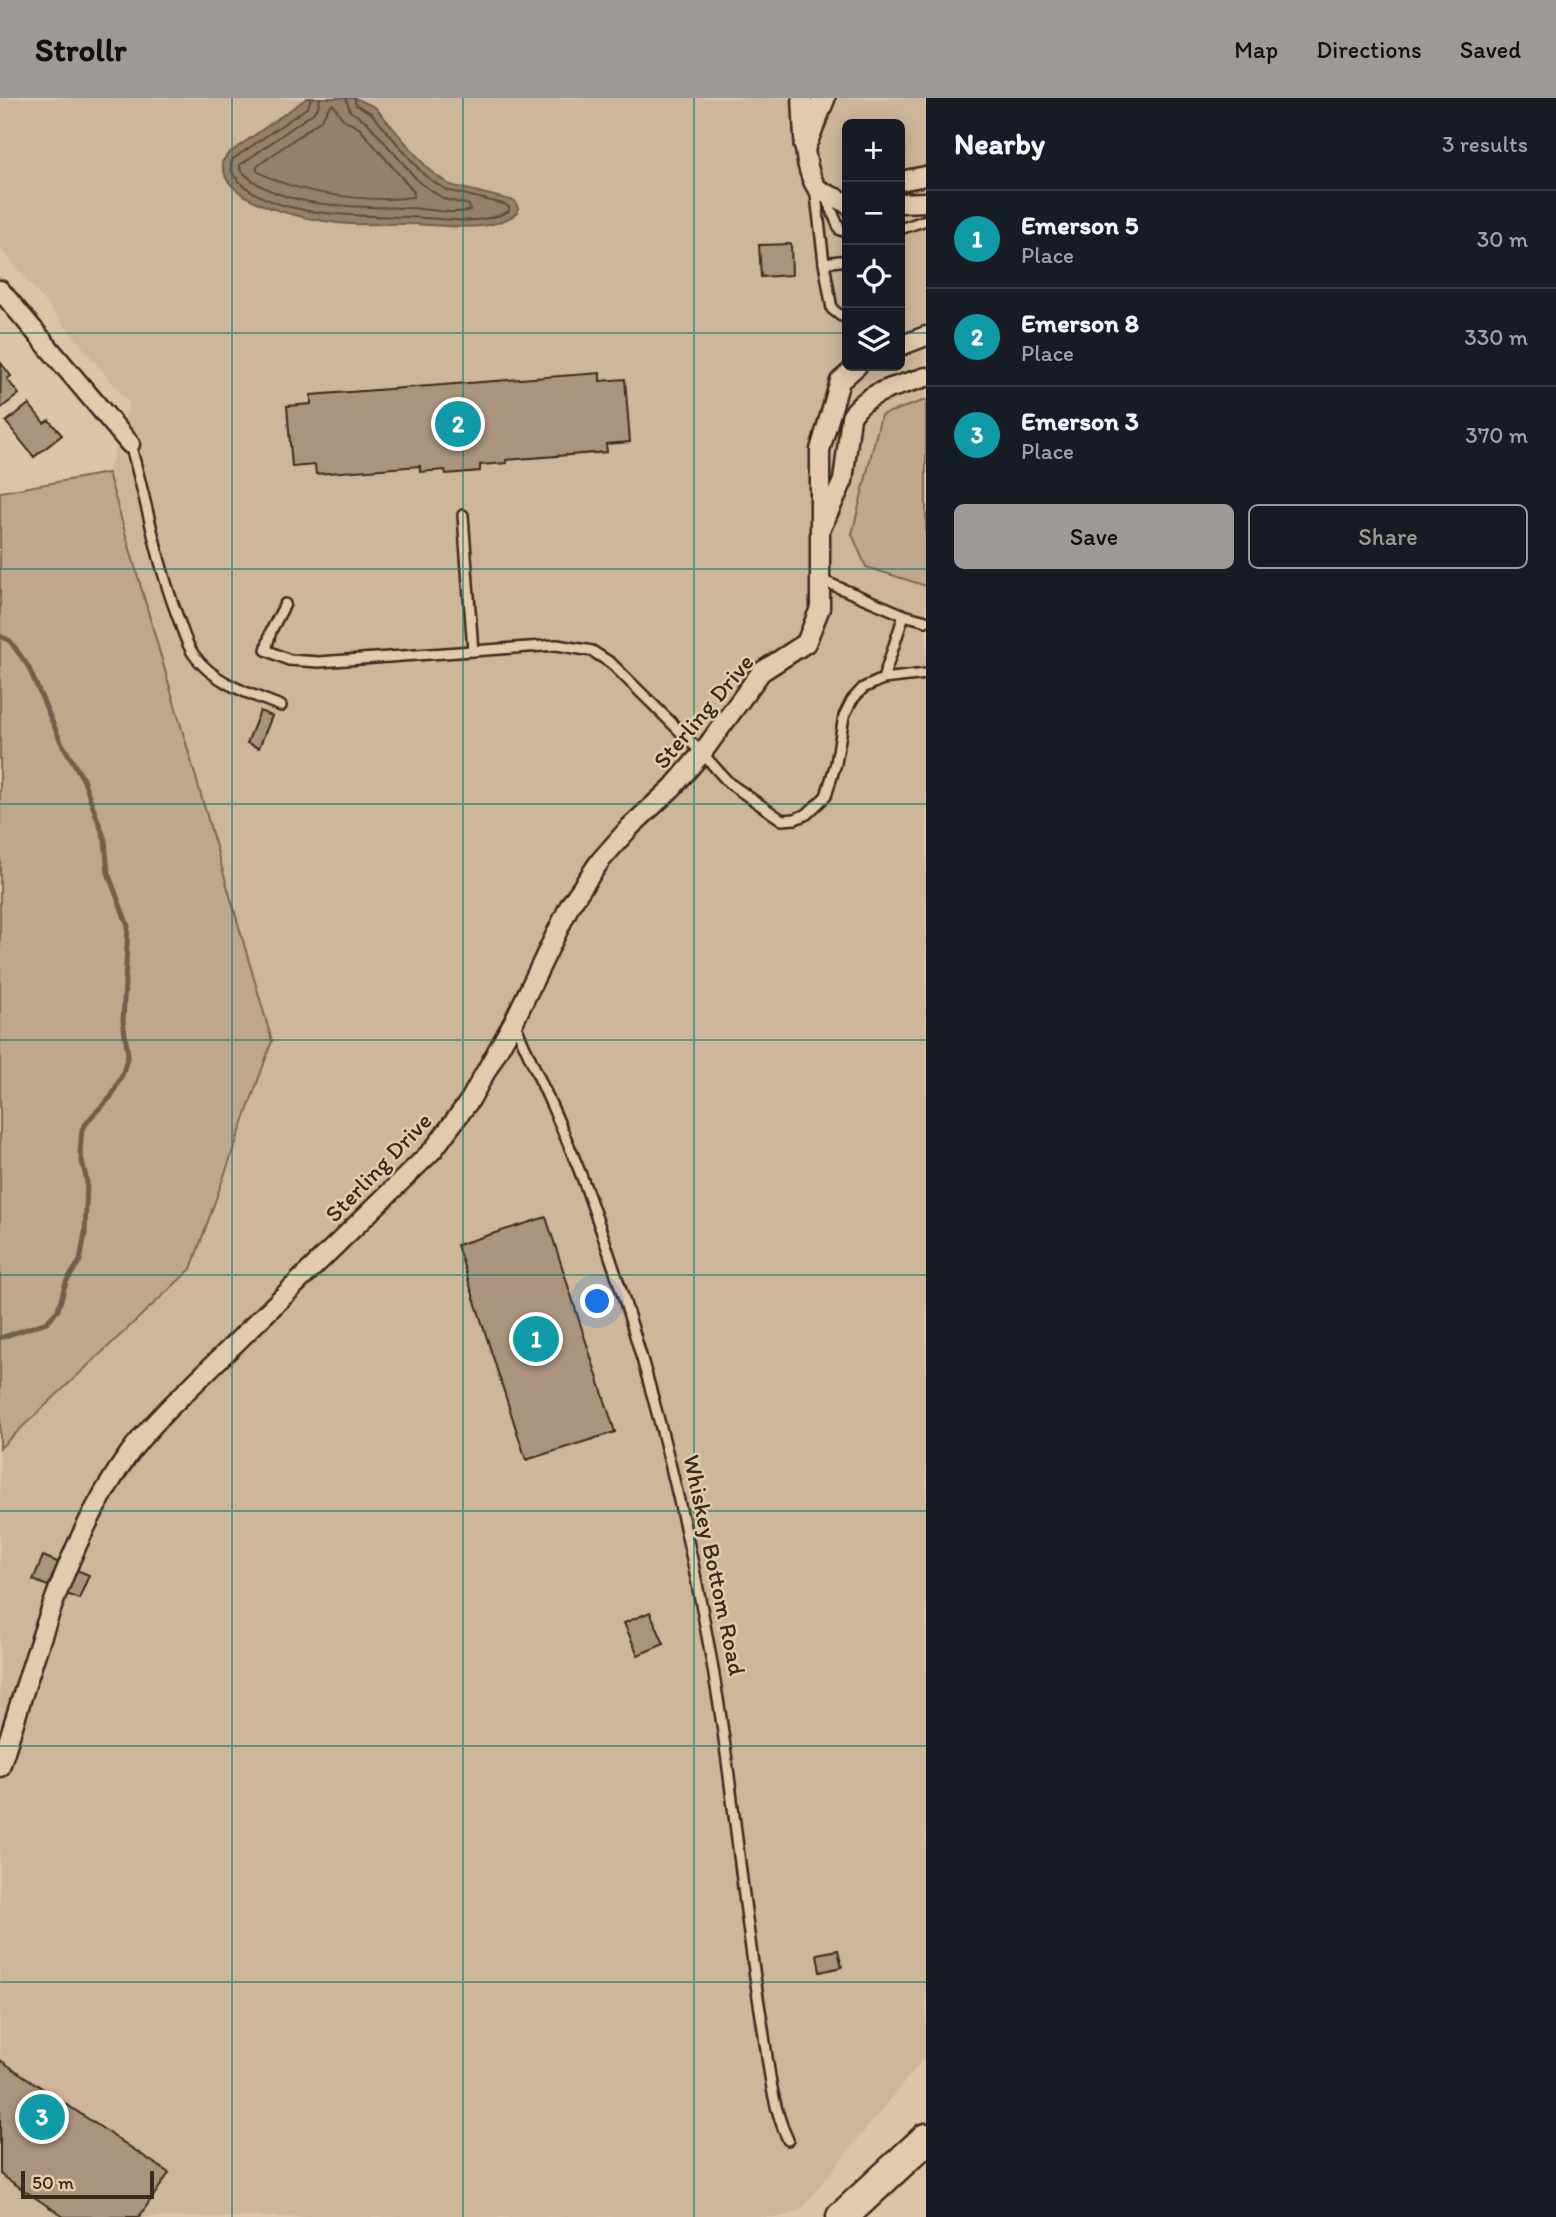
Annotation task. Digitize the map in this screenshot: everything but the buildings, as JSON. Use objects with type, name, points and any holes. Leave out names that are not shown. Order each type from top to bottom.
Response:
[{"type":"highway","points":[[842,2217],[926,2139]]},
{"type":"street","points":[[802,98],[805,145],[835,194]]},
{"type":"street","points":[[805,145],[824,98]]},
{"type":"street","points":[[905,180],[926,176]]},
{"type":"street","points":[[905,203],[926,202]]},
{"type":"street","points":[[0,290],[130,444]]},
{"type":"street","points":[[905,344],[926,336]]},
{"type":"street","name":"Sterling Drive","points":[[0,1767],[73,1550],[101,1498],[132,1450],[167,1410],[433,1150],[471,1100],[570,905],[600,861],[630,827],[673,787],[702,753],[761,672],[806,643],[820,608],[820,450],[840,381],[851,371]]},
{"type":"street","name":"Sterling Drive","points":[[821,529],[843,481],[851,417],[855,409],[871,396],[926,377]]},
{"type":"lane","points":[[835,194],[842,231]]},
{"type":"lane","points":[[835,194],[824,263],[832,309],[842,316]]},
{"type":"lane","points":[[905,227],[926,220]]},
{"type":"lane","points":[[824,263],[842,261]]},
{"type":"lane","points":[[130,444],[167,587],[193,655],[233,688],[281,706]]},
{"type":"lane","points":[[463,515],[474,651]]},
{"type":"lane","points":[[821,580],[904,615],[926,621]]},
{"type":"lane","points":[[285,604],[271,631],[266,650],[289,660],[319,662],[557,645],[592,651],[611,663],[729,783],[782,820],[795,820],[807,814],[826,796],[836,762],[844,716],[852,699],[863,688],[883,679],[926,674]]},
{"type":"lane","points":[[883,679],[904,615]]},
{"type":"lane","name":"Whiskey Bottom Road","points":[[513,1021],[586,1186],[634,1332],[660,1427],[692,1562],[719,1704],[757,1994],[774,2099],[788,2140]]},
{"type":"shaded area","points":[[0,98],[926,98],[926,400],[881,415],[866,567],[926,586],[926,2056],[801,2209],[782,2217],[0,2217],[0,1448],[191,1269],[272,1041],[108,473],[129,403],[0,248]]},
{"type":"shaded area","points":[[926,400],[926,586],[866,567],[852,534],[881,415]]},
{"type":"shaded area","points":[[108,473],[272,1041],[191,1269],[0,1448],[0,492]]},
{"type":"water","points":[[307,98],[355,98],[375,107],[429,170],[450,185],[515,201],[517,213],[506,220],[479,226],[346,224],[293,215],[246,197],[226,178],[222,162],[228,154]]},
{"type":"waterway","points":[[0,636],[10,641],[28,666],[61,742],[83,779],[105,840],[108,873],[128,926],[123,1021],[128,1054],[123,1073],[111,1097],[82,1129],[80,1152],[87,1182],[85,1233],[80,1261],[66,1282],[58,1310],[47,1322],[0,1338]]},
{"type":"place","name":"Emerson 8","points":[[458,424]]},
{"type":"place","name":"Emerson 5","points":[[536,1339]]},
{"type":"place","name":"Emerson 3","points":[[42,2117]]}]
